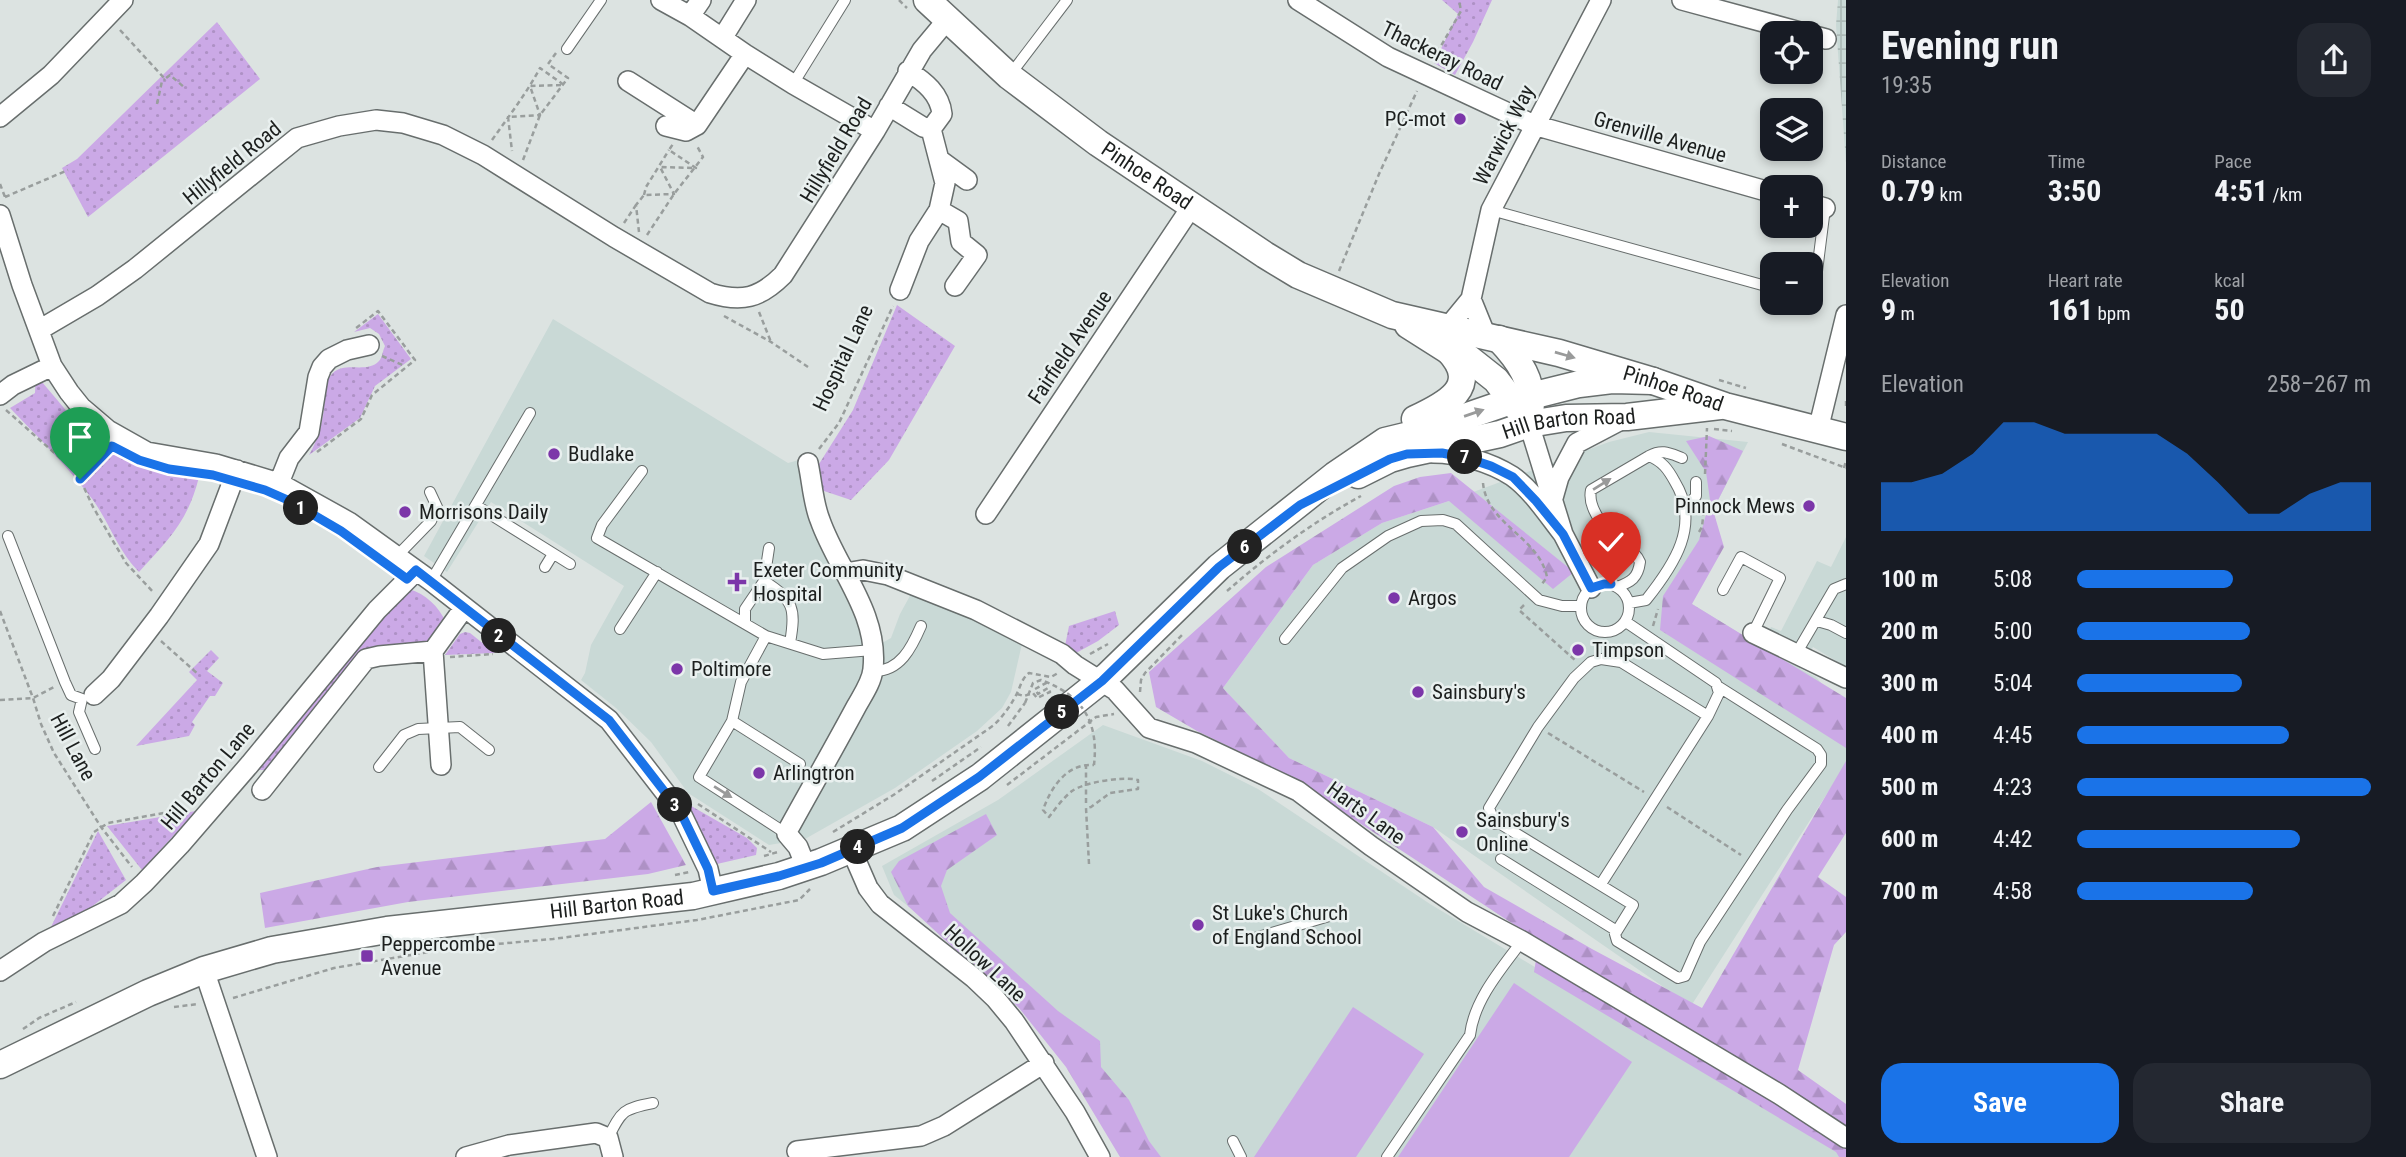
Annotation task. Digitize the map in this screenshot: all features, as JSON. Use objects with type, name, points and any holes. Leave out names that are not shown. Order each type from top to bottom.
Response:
[{"type":"main road","name":"Pinhoe Road","points":[[920,8],[947,20],[1009,76],[1098,143],[1298,275],[1449,339],[1467,357],[1522,399]]},
{"type":"main road","name":"Pinhoe Road","points":[[1449,339],[1492,337],[1559,353],[1725,405],[1846,437]]},
{"type":"main road","points":[[1492,337],[1514,355],[1523,368],[1522,399],[1529,424]]},
{"type":"main road","points":[[1396,447],[1409,422],[1445,404],[1461,382],[1462,373],[1449,339]]},
{"type":"main road","name":"Hill Barton Road","points":[[0,1065],[148,993],[204,970],[272,950],[387,930],[693,896],[779,876],[797,850],[851,849],[902,828],[979,777],[1102,681],[1219,567],[1335,475],[1396,447],[1418,433],[1522,399],[1579,384],[1612,380],[1653,381]]},
{"type":"main road","name":"Hill Barton Road","points":[[1396,447],[1500,434],[1529,424],[1566,418],[1627,417],[1725,405]]},
{"type":"street","points":[[0,117],[51,75],[124,0]]},
{"type":"street","points":[[662,0],[696,8],[723,37],[745,54],[875,131]]},
{"type":"street","points":[[723,37],[746,0]]},
{"type":"street","name":"Thackeray Road","points":[[1298,0],[1388,57],[1534,125]]},
{"type":"street","name":"Warwick Way","points":[[1449,339],[1471,299],[1491,210],[1601,0]]},
{"type":"street","points":[[1682,0],[1760,21]]},
{"type":"street","name":"Hillyfield Road","points":[[38,330],[97,296],[135,269],[297,138],[339,126],[376,120],[403,123],[443,135],[484,155],[614,237],[710,293],[727,298],[751,298],[771,287],[783,275],[875,131],[908,71],[947,20]]},
{"type":"street","points":[[628,81],[682,127],[745,54]]},
{"type":"street","name":"Hospital Lane","points":[[900,290],[919,241],[939,209],[945,183],[931,129],[942,114],[941,105],[920,79],[908,71]]},
{"type":"street","points":[[889,106],[931,129]]},
{"type":"street","name":"Grenville Avenue","points":[[1534,125],[1760,189]]},
{"type":"street","points":[[941,161],[967,180]]},
{"type":"street","points":[[2,206],[38,330],[52,366],[82,407],[119,438],[146,452],[216,464],[279,483],[349,522],[424,576],[609,720],[681,813],[708,869],[713,891]]},
{"type":"street","name":"Fairfield Avenue","points":[[986,513],[1192,206]]},
{"type":"street","points":[[939,209],[958,221],[961,242],[977,255],[955,286]]},
{"type":"street","points":[[1471,299],[1492,337]]},
{"type":"street","points":[[1818,429],[1846,315]]},
{"type":"street","points":[[279,483],[289,458],[309,432],[322,367],[337,355],[369,345]]},
{"type":"street","points":[[1,400],[13,385],[52,366]]},
{"type":"street","points":[[1553,498],[1559,477],[1577,443],[1627,417]]},
{"type":"street","points":[[1529,424],[1563,534]]},
{"type":"street","points":[[1396,447],[1467,458],[1513,477],[1563,534],[1591,588]]},
{"type":"street","points":[[797,850],[873,671],[871,636],[864,612],[819,519],[808,463]]},
{"type":"street","points":[[88,697],[111,679],[209,544],[237,470]]},
{"type":"street","name":"Harts Lane","points":[[845,573],[863,570],[888,575],[976,610],[1062,654],[1121,696],[1149,728],[1196,743],[1298,791],[1466,912],[1522,941],[1779,1094],[1846,1138]]},
{"type":"street","name":"Hill Barton Lane","points":[[0,971],[44,942],[121,904],[144,883],[250,764],[377,610],[424,576]]},
{"type":"street","points":[[441,765],[433,655],[464,608]]},
{"type":"street","points":[[1753,632],[1846,678]]},
{"type":"street","points":[[262,790],[366,659],[379,656],[433,655]]},
{"type":"street","name":"Hollow Lane","points":[[851,849],[868,888],[880,904],[995,998],[1044,1063],[1100,1157]]},
{"type":"street","points":[[204,970],[267,1157]]},
{"type":"street","points":[[797,1151],[921,1136],[944,1126],[1044,1063]]},
{"type":"street","points":[[467,1157],[509,1145],[596,1133],[608,1138],[613,1157]]},
{"type":"lane","points":[[567,49],[601,0]]},
{"type":"lane","points":[[793,84],[845,0]]},
{"type":"lane","points":[[1009,76],[1067,0]]},
{"type":"lane","points":[[1491,210],[1760,285]]},
{"type":"lane","points":[[424,576],[477,506],[530,413]]},
{"type":"lane","points":[[1617,587],[1632,582],[1638,574],[1640,562],[1592,508],[1591,490],[1657,452],[1682,458]]},
{"type":"lane","points":[[1629,603],[1646,600],[1667,571],[1685,533],[1685,502],[1670,472],[1660,460],[1649,456]]},
{"type":"lane","points":[[642,471],[602,525],[597,538],[766,636],[823,654],[873,650]]},
{"type":"lane","points":[[1686,507],[1696,496],[1696,482]]},
{"type":"lane","points":[[397,556],[431,521],[438,507],[430,492]]},
{"type":"lane","points":[[477,506],[570,564]]},
{"type":"lane","points":[[1285,639],[1342,568],[1388,536],[1421,521],[1443,520],[1456,524],[1539,600],[1562,606],[1581,606]]},
{"type":"lane","points":[[8,536],[71,695],[88,697],[79,712],[95,749]]},
{"type":"lane","points":[[745,623],[745,609],[764,581],[769,548]]},
{"type":"lane","points":[[545,567],[553,554]]},
{"type":"lane","points":[[1723,590],[1741,557],[1780,578],[1753,632]]},
{"type":"lane","points":[[620,629],[657,572]]},
{"type":"lane","points":[[764,581],[789,600],[793,612],[790,643]]},
{"type":"lane","points":[[1604,584],[1623,591],[1630,610],[1626,622],[1613,632],[1597,631],[1585,622],[1581,606],[1591,588],[1604,584]]},
{"type":"lane","points":[[1796,654],[1834,589],[1846,584]]},
{"type":"lane","points":[[1817,621],[1846,633]]},
{"type":"lane","points":[[1601,884],[1708,716],[1719,693],[1716,683],[1626,622]]},
{"type":"lane","points":[[873,671],[890,668],[902,658],[911,647],[921,626]]},
{"type":"lane","points":[[766,636],[741,682],[732,722],[699,777],[797,850]]},
{"type":"lane","points":[[1708,716],[1621,662],[1601,659],[1591,662],[1582,669],[1538,727],[1489,808],[1494,820],[1633,905],[1615,934],[1617,941],[1678,978],[1685,975],[1700,942],[1821,764],[1821,755],[1817,749],[1718,687]]},
{"type":"lane","points":[[732,722],[800,764]]},
{"type":"lane","points":[[379,767],[404,735],[418,729],[460,727],[489,750]]},
{"type":"lane","points":[[1502,859],[1617,931]]},
{"type":"lane","points":[[1248,940],[1336,915]]},
{"type":"lane","points":[[1387,1157],[1470,1035],[1472,1018],[1478,1006],[1522,941]]},
{"type":"lane","points":[[608,1138],[616,1122],[628,1108],[653,1103]]},
{"type":"lane","points":[[1233,1141],[1241,1157]]},
{"type":"path","points":[[899,0],[920,8]]},
{"type":"path","points":[[1330,270],[1338,274],[1379,174],[1425,75],[1461,11],[1459,0]]},
{"type":"path","points":[[106,16],[165,79]]},
{"type":"path","points":[[527,154],[540,115],[568,78],[548,64],[555,53],[567,49]]},
{"type":"path","points":[[491,142],[540,68],[564,85]]},
{"type":"path","points":[[157,104],[162,81],[170,75],[185,88]]},
{"type":"path","points":[[530,86],[564,85]]},
{"type":"path","points":[[530,86],[540,115]]},
{"type":"path","points":[[508,117],[540,115]]},
{"type":"path","points":[[508,117],[514,175]]},
{"type":"path","points":[[623,224],[644,195],[646,187],[682,127],[704,156],[674,194],[649,233]]},
{"type":"path","points":[[669,149],[696,168]]},
{"type":"path","points":[[660,167],[696,168]]},
{"type":"path","points":[[660,167],[674,194]]},
{"type":"path","points":[[2,206],[68,170]]},
{"type":"path","points":[[644,195],[674,194]]},
{"type":"path","points":[[636,205],[642,252]]},
{"type":"path","name":"Hospital Lane","points":[[808,463],[839,423],[900,290]]},
{"type":"path","points":[[710,293],[714,310],[771,342],[808,367]]},
{"type":"path","points":[[755,295],[764,329],[771,342]]},
{"type":"path","points":[[289,458],[305,461],[361,419],[372,395],[415,360],[378,310],[341,342],[337,355]]},
{"type":"path","points":[[369,345],[384,357],[406,367]]},
{"type":"path","points":[[1710,377],[1744,387],[1750,392]]},
{"type":"path","points":[[1,400],[77,472],[93,507],[126,563],[166,606]]},
{"type":"path","points":[[1707,428],[1733,431]]},
{"type":"path","points":[[1780,444],[1845,468],[1846,461]]},
{"type":"path","points":[[80,479],[112,446]]},
{"type":"path","points":[[1220,598],[1299,534],[1365,494]]},
{"type":"path","name":"Hill Lane","points":[[0,611],[54,753],[101,827],[144,883]]},
{"type":"path","points":[[148,629],[199,676]]},
{"type":"path","points":[[828,835],[895,794],[980,735],[1006,713],[1024,677],[1029,673],[1051,677],[1075,665],[1107,643],[1141,680],[1185,632]]},
{"type":"path","points":[[433,655],[501,653]]},
{"type":"path","points":[[0,700],[33,698],[65,682]]},
{"type":"path","points":[[1006,728],[1025,703],[1033,682],[1048,682],[1065,690],[1078,701],[1094,730],[1094,765],[1076,766],[1065,775],[1046,800],[1043,810],[1049,817],[1071,792],[1086,785],[1123,778],[1138,780],[1138,789],[1110,793],[1086,808]]},
{"type":"path","points":[[1017,694],[1024,696],[1033,693],[1037,698],[1050,692],[1048,688],[1038,694],[1035,689],[1048,682]]},
{"type":"path","points":[[1538,727],[1753,862]]},
{"type":"path","points":[[929,783],[983,746]]},
{"type":"path","points":[[1086,764],[1089,864]]},
{"type":"path","points":[[44,942],[51,921],[94,832],[101,827],[189,808]]},
{"type":"path","points":[[773,853],[797,850]]},
{"type":"path","points":[[167,1008],[216,1001],[347,966],[452,948],[553,939],[697,920],[799,900]]},
{"type":"shaded area","points":[[1838,0],[1846,0],[1846,163],[1836,25]]},
{"type":"shaded area","name":"Exeter Community Hospital","points":[[553,319],[788,463],[799,460],[819,464],[818,489],[826,519],[872,612],[882,643],[891,638],[900,614],[917,583],[1024,635],[1011,692],[1002,708],[977,731],[895,788],[805,839],[769,845],[688,793],[651,742],[616,708],[581,680],[591,645],[624,586],[491,502],[447,572],[424,556]]},
{"type":"shaded area","points":[[1649,432],[1748,442],[1713,510],[1676,594],[1760,646],[1771,627],[1781,631],[1817,561],[1831,567],[1846,537],[1846,667],[1813,647],[1800,669],[1816,677],[1846,712],[1846,764],[1691,1006],[1433,827],[1289,758],[1223,688],[1313,565],[1382,523],[1609,442]]},
{"type":"shaded area","name":"St Luke's Church of England School","points":[[1103,725],[1202,761],[1258,789],[1430,904],[1846,1154],[1846,1157],[1137,1157],[1011,988],[894,895],[882,866],[998,800]]},
{"type":"green space","points":[[1442,0],[1492,0],[1455,75],[1434,63],[1458,14]]},
{"type":"green space","points":[[217,22],[260,79],[88,217],[62,168],[77,159]]},
{"type":"green space","points":[[897,305],[955,346],[889,460],[851,500],[818,489],[819,464],[853,410]]},
{"type":"green space","points":[[378,314],[411,359],[375,386],[360,418],[309,455],[320,427],[329,377],[344,368],[374,365],[381,358],[385,346],[379,334],[370,328],[354,332]]},
{"type":"green space","points":[[36,375],[81,427],[119,457],[145,468],[199,477],[183,518],[139,572],[125,555],[93,500],[10,408],[35,393]]},
{"type":"green space","points":[[1709,436],[1743,451],[1713,510],[1724,547],[1692,604],[1846,698],[1846,748],[1660,630],[1663,596],[1699,540],[1710,500],[1706,472],[1686,441]]},
{"type":"green space","points":[[1451,473],[1574,572],[1553,589],[1449,501],[1382,523],[1313,565],[1223,688],[1289,758],[1433,827],[1484,887],[1702,1008],[1846,761],[1846,833],[1818,877],[1846,897],[1846,932],[1834,945],[1798,1070],[1846,1104],[1846,1157],[1839,1157],[1836,1152],[1534,972],[1539,941],[1285,774],[1197,731],[1156,707],[1149,672],[1266,567],[1394,486],[1420,477]]},
{"type":"green space","points":[[409,589],[426,597],[439,611],[446,622],[439,632],[419,646],[382,648],[268,770],[250,770],[324,680]]},
{"type":"green space","points":[[1115,611],[1119,625],[1098,641],[1076,653],[1072,653],[1065,646],[1069,626]]},
{"type":"green space","points":[[465,632],[495,653],[445,655],[460,634]]},
{"type":"green space","points":[[211,650],[219,658],[207,671],[223,683],[192,722],[195,725],[189,736],[136,746],[197,680],[189,672]]},
{"type":"green space","points":[[651,802],[686,865],[648,874],[408,902],[265,928],[260,893],[377,867],[605,839]]},
{"type":"green space","points":[[686,803],[747,838],[757,848],[756,855],[717,864]]},
{"type":"green space","points":[[196,811],[142,870],[107,826]]},
{"type":"green space","points":[[986,814],[997,835],[947,870],[941,886],[950,913],[1058,1011],[1100,1041],[1101,1067],[1129,1100],[1149,1141],[1161,1157],[1120,1157],[1066,1067],[1019,1008],[908,906],[891,872],[899,861]]},
{"type":"green space","points":[[98,831],[126,880],[90,908],[49,931]]},
{"type":"green space","points":[[1514,983],[1632,1062],[1569,1157],[1398,1157]]},
{"type":"green space","points":[[1353,1007],[1424,1054],[1356,1157],[1254,1157]]},
{"type":"place","name":"PC-mot","points":[[1460,119]]},
{"type":"place","name":"Budlake","points":[[554,454]]},
{"type":"place","name":"Pinnock Mews","points":[[1809,506]]},
{"type":"place","name":"Morrisons Daily","points":[[405,512]]},
{"type":"place","name":"Exeter Community Hospital","points":[[737,582]]},
{"type":"place","name":"Argos","points":[[1394,598]]},
{"type":"place","name":"Timpson","points":[[1578,650]]},
{"type":"place","name":"Poltimore","points":[[677,669]]},
{"type":"place","name":"Sainsbury's","points":[[1418,692]]},
{"type":"place","name":"Arlingtron","points":[[759,773]]},
{"type":"place","name":"Sainsbury's Online","points":[[1462,832]]},
{"type":"place","name":"St Luke's Church of England School","points":[[1198,925]]},
{"type":"place","name":"Peppercombe Avenue","points":[[367,956]]},
{"type":"route","points":[[80,479],[112,446],[139,460],[169,469],[213,475],[265,490],[290,501],[341,531],[407,579],[416,570],[609,720],[681,813],[708,869],[713,891],[821,863],[902,828],[979,777],[1102,681],[1219,567],[1300,505],[1390,459],[1407,454],[1442,453],[1491,466],[1513,477],[1563,534],[1591,588],[1611,584]]}]
